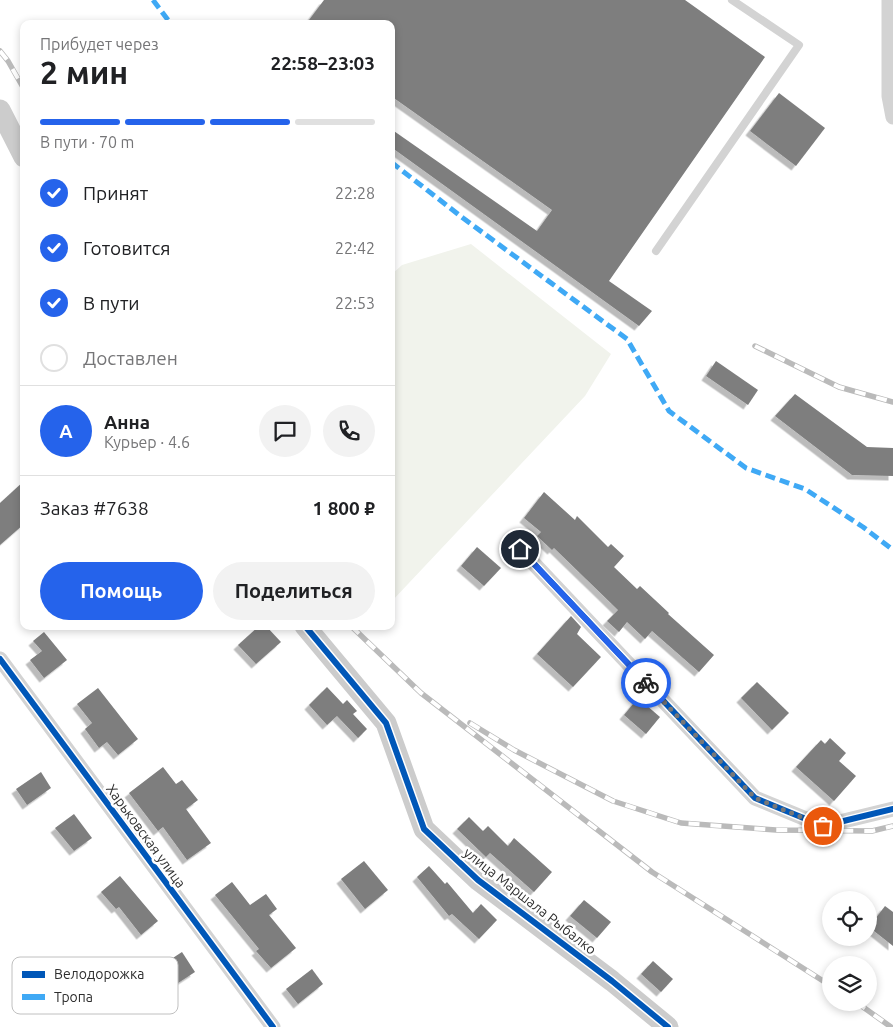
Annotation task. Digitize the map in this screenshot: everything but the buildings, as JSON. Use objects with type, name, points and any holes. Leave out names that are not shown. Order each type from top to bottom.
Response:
[{"type":"street","points":[[889,0],[889,96],[893,117]]},
{"type":"street","points":[[0,110],[20,149]]},
{"type":"street","points":[[520,549],[755,798],[823,826],[893,809]]},
{"type":"street","name":"улица Маршала Рыбалко","points":[[308,630],[386,723],[424,829],[478,880],[612,981],[668,1027]]},
{"type":"street","name":"Харьковская улица","points":[[0,659],[273,1027]]},
{"type":"lane","points":[[656,251],[799,45],[732,0]]},
{"type":"shaded area","points":[[471,244],[611,354],[585,396],[395,598],[395,271],[402,265]]},
{"type":"railway","points":[[0,51],[20,82]]},
{"type":"railway","points":[[755,346],[839,387],[893,402]]},
{"type":"railway","points":[[355,630],[421,693],[652,872],[822,980]]},
{"type":"railway","points":[[470,723],[514,750],[613,801],[681,823],[776,830],[872,831],[893,826]]},
{"type":"railway","points":[[869,1011],[891,1027]]},
{"type":"marked path","points":[[153,0],[168,20]]},
{"type":"marked path","points":[[395,165],[463,218],[627,339],[669,411],[746,468],[805,489],[863,527],[893,550]]},
{"type":"cycle path","points":[[520,549],[755,798],[823,826],[893,809]]},
{"type":"cycle path","points":[[308,630],[386,723],[424,829],[478,880],[612,981],[668,1027]]},
{"type":"cycle path","points":[[0,659],[273,1027]]},
{"type":"way so far","points":[[646,683],[755,798],[823,826]]},
{"type":"route","points":[[520,549],[646,683]]}]
